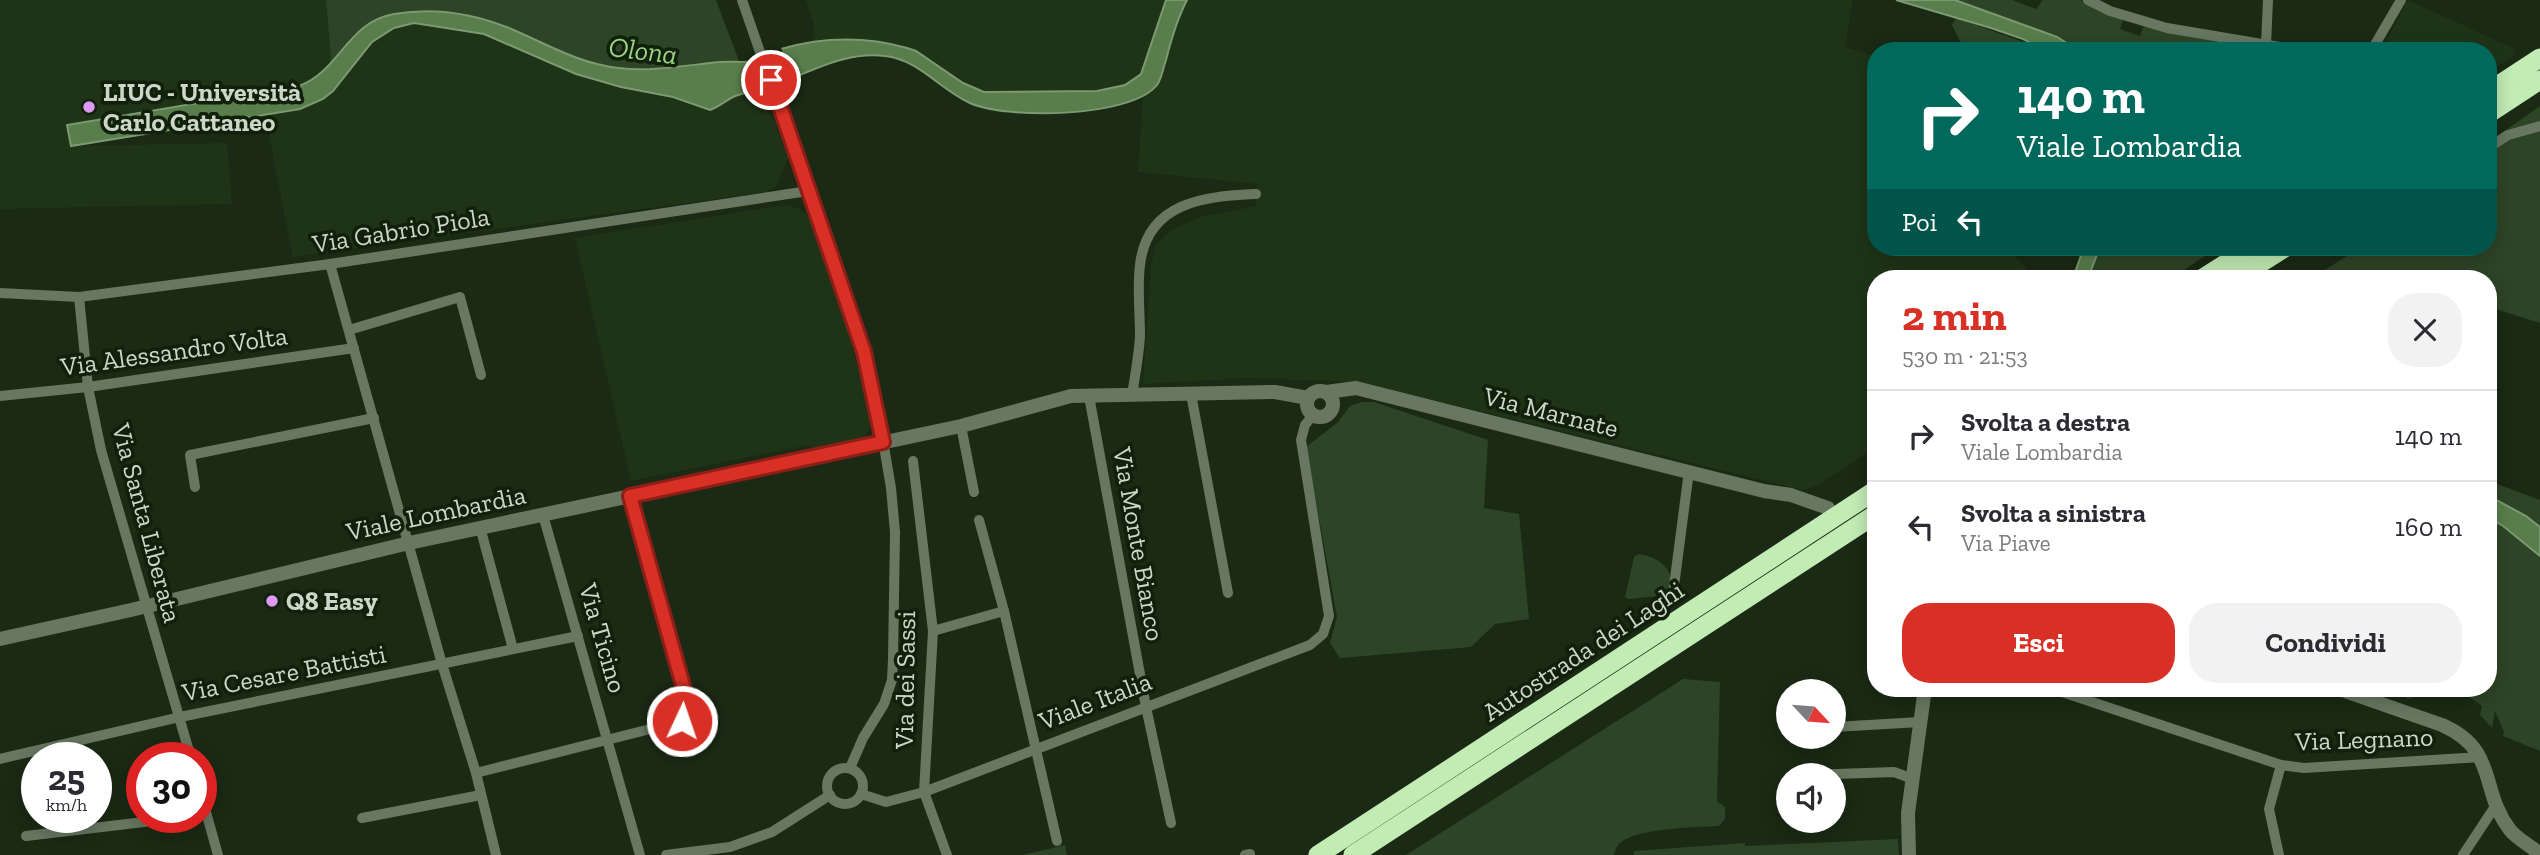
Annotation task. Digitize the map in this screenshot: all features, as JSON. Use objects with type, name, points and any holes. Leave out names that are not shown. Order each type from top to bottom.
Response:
[{"type":"highway","points":[[2497,86],[2540,58]]},
{"type":"highway","points":[[2497,108],[2540,80]]},
{"type":"highway","points":[[2216,270],[2238,256]]},
{"type":"highway","points":[[2250,270],[2272,256]]},
{"type":"highway","name":"Autostrada dei Laghi","points":[[1318,855],[1867,496]]},
{"type":"highway","name":"Autostrada dei Laghi","points":[[1353,855],[1867,520]]},
{"type":"street","points":[[742,0],[864,352],[883,442],[895,531],[892,680],[884,704],[863,738],[850,768]]},
{"type":"street","points":[[2088,0],[2110,11],[2167,27],[2250,42]]},
{"type":"street","points":[[2266,42],[2268,0]]},
{"type":"street","points":[[2378,42],[2401,0]]},
{"type":"street","points":[[2497,142],[2508,135],[2540,126]]},
{"type":"street","name":"Via Gabrio Piola","points":[[0,293],[79,297],[330,264],[808,191]]},
{"type":"street","points":[[1132,395],[1140,339],[1140,264],[1150,233],[1172,211],[1193,202],[1219,196],[1256,194]]},
{"type":"street","points":[[330,264],[442,664],[476,773],[496,855]]},
{"type":"street","name":"Via Santa Liberata","points":[[79,297],[88,387],[101,450],[187,742]]},
{"type":"street","points":[[349,330],[460,297],[481,375]]},
{"type":"street","name":"Via Alessandro Volta","points":[[0,396],[88,387],[354,348]]},
{"type":"street","name":"Via Marnate","points":[[883,442],[961,426],[1071,397],[1275,392],[1308,398],[1316,391],[1356,388],[1764,491],[1786,494],[1826,509]]},
{"type":"street","points":[[1308,398],[1308,408],[1313,415],[1324,416],[1332,410],[1333,400],[1326,392]]},
{"type":"street","points":[[1191,394],[1228,593]]},
{"type":"street","name":"Via Monte Bianco","points":[[1089,396],[1146,706],[1171,823]]},
{"type":"street","name":"Viale Italia","points":[[830,795],[844,804],[851,803],[861,794],[886,802],[924,792],[1310,645],[1323,634],[1329,616],[1301,440],[1305,425],[1313,415]]},
{"type":"street","points":[[195,487],[190,455],[374,418]]},
{"type":"street","points":[[961,426],[974,492]]},
{"type":"street","name":"Viale Lombardia","points":[[0,639],[480,527],[883,442]]},
{"type":"street","name":"Via dei Sassi","points":[[913,461],[933,631],[924,792],[947,855]]},
{"type":"street","points":[[1674,586],[1689,471]]},
{"type":"street","points":[[476,773],[682,721],[689,707],[630,496]]},
{"type":"street","name":"Via Ticino","points":[[543,515],[640,855]]},
{"type":"street","points":[[979,520],[1004,611],[1057,841]]},
{"type":"street","points":[[480,527],[513,649]]},
{"type":"street","points":[[933,631],[1004,611]]},
{"type":"street","name":"Via Cesare Battisti","points":[[0,759],[180,717],[579,636]]},
{"type":"street","points":[[1909,855],[1908,828],[1924,697]]},
{"type":"street","name":"Via Legnano","points":[[2077,697],[2281,765],[2304,768],[2481,757]]},
{"type":"street","points":[[2361,697],[2454,730],[2472,744],[2481,757],[2496,805],[2511,831],[2540,854]]},
{"type":"street","points":[[1846,726],[1920,722]]},
{"type":"street","points":[[2279,855],[2269,809],[2281,765]]},
{"type":"street","points":[[666,855],[730,847],[772,832],[830,795],[829,778],[839,769],[850,768],[859,775],[862,780],[861,794]]},
{"type":"street","points":[[1846,774],[1894,772],[1913,779]]},
{"type":"street","points":[[362,818],[481,795]]},
{"type":"street","points":[[2463,855],[2496,805]]},
{"type":"street","points":[[26,836],[126,824]]},
{"type":"street","points":[[210,833],[218,855]]},
{"type":"shaded area","name":"LIUC - Università Carlo Cattaneo","points":[[0,0],[326,0],[331,59],[327,68],[316,78],[299,86],[70,146],[227,143],[232,204],[0,209]]},
{"type":"shaded area","points":[[326,0],[716,0],[739,61],[617,68],[576,58],[482,20],[433,11],[407,12],[372,22],[352,37],[327,68],[331,59]]},
{"type":"shaded area","points":[[806,0],[1166,0],[1150,55],[1138,78],[1125,85],[1097,91],[1060,93],[984,92],[963,83],[916,51],[907,48],[842,38],[813,42],[814,25]]},
{"type":"shaded area","points":[[1166,0],[1187,0],[1177,22],[1157,85],[1143,96],[1095,110],[1036,113],[985,108],[968,102],[908,63],[897,58],[870,55],[840,60],[769,87],[737,95],[710,110],[673,97],[621,87],[576,74],[484,34],[414,23],[394,28],[372,42],[333,91],[323,99],[300,109],[71,146],[67,125],[299,86],[325,70],[354,36],[378,19],[394,14],[424,11],[481,18],[576,58],[619,68],[657,69],[720,62],[752,62],[797,45],[828,40],[859,40],[891,44],[916,51],[963,83],[984,92],[1097,91],[1125,85],[1141,74]]},
{"type":"shaded area","points":[[1187,0],[1853,0],[1845,47],[1867,53],[1867,256],[2015,256],[2028,270],[1867,270],[1867,453],[1816,486],[1802,490],[1361,382],[1247,378],[1143,384],[1151,265],[1156,244],[1172,230],[1200,217],[1256,206],[1257,184],[1138,172],[1143,96],[1159,81],[1177,22]]},
{"type":"shaded area","points":[[1896,0],[1955,0],[2065,42],[2029,42]]},
{"type":"shaded area","points":[[1955,0],[2012,0],[2036,9],[2043,0],[2081,0],[2123,19],[2120,29],[2140,36],[2144,26],[2228,42],[2065,42]]},
{"type":"shaded area","points":[[2408,0],[2513,48],[2515,54],[2497,67],[2497,42],[2386,42]]},
{"type":"shaded area","points":[[1956,18],[2024,42],[1961,42],[1952,25]]},
{"type":"shaded area","points":[[425,23],[484,34],[576,74],[621,87],[673,97],[710,110],[741,94],[762,89],[788,158],[776,187],[765,192],[293,257],[265,115],[300,109],[323,99],[344,78],[372,42],[404,24]]},
{"type":"shaded area","points":[[2540,106],[2540,323],[2497,310],[2497,270],[2325,270],[2347,256],[2497,256],[2497,136]]},
{"type":"shaded area","points":[[785,205],[798,208],[809,217],[815,232],[846,324],[870,410],[869,430],[865,438],[812,453],[809,445],[631,481],[575,238]]},
{"type":"shaded area","points":[[2081,256],[2097,256],[2091,270],[2076,270]]},
{"type":"shaded area","points":[[2097,256],[2205,256],[2184,270],[2091,270]]},
{"type":"shaded area","points":[[1374,402],[1488,440],[1484,508],[1519,514],[1529,619],[1495,624],[1471,647],[1340,658],[1330,643],[1337,617],[1306,447],[1338,422],[1350,406]]},
{"type":"shaded area","points":[[2497,484],[2540,500],[2540,527],[2497,500]]},
{"type":"shaded area","points":[[2497,500],[2540,527],[2540,556],[2497,523]]},
{"type":"shaded area","points":[[2497,513],[2540,548],[2540,751],[2503,736],[2504,732],[2495,711],[2492,728],[2480,715],[2482,706],[2470,697],[2497,697]]},
{"type":"shaded area","points":[[1639,554],[1658,560],[1667,569],[1671,580],[1670,587],[1660,596],[1625,597],[1634,557]]},
{"type":"shaded area","points":[[1683,679],[1720,682],[1717,801],[1725,807],[1725,819],[1719,826],[1637,835],[1618,845],[1614,855],[1406,855]]},
{"type":"shaded area","points":[[1898,839],[1899,855],[1634,855],[1634,851],[1745,843],[1745,846]]},
{"type":"shaded area","points":[[1065,845],[1067,855],[1022,855]]},
{"type":"pier","points":[[780,45],[794,82],[785,85],[772,49]]},
{"type":"place","name":"LIUC - Università Carlo Cattaneo","points":[[89,107]]},
{"type":"place","name":"Q8 Easy","points":[[272,601]]},
{"type":"route","points":[[682,721],[689,707],[630,496],[883,442],[864,352],[771,80]]},
{"type":"water label","name":"Olona","points":[[643,50]]}]
